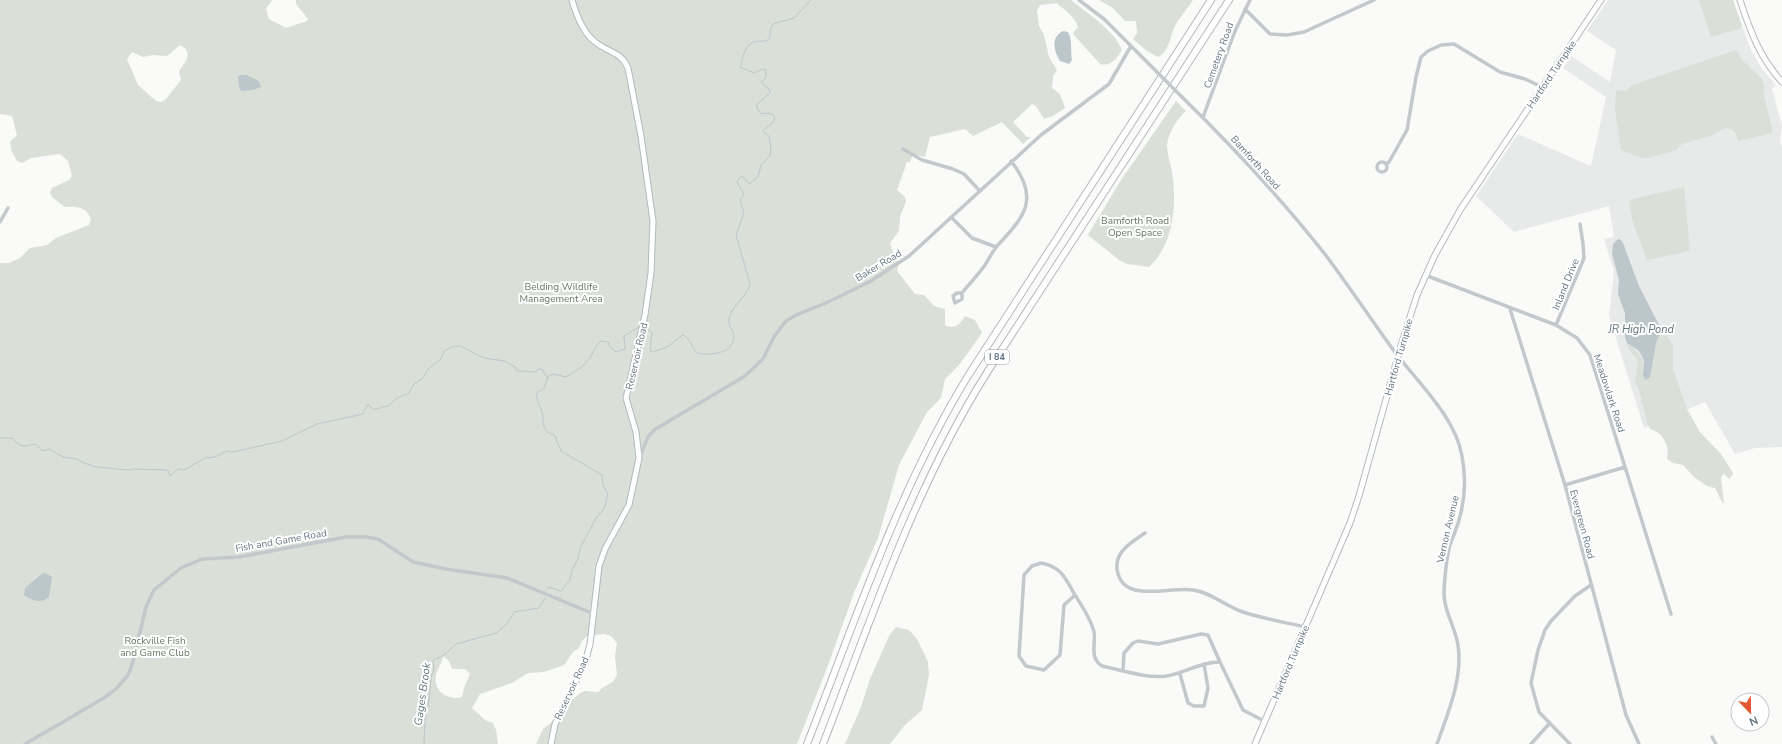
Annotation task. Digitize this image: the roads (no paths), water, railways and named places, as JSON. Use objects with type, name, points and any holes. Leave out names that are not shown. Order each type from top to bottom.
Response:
[{"type":"highway","name":"I 84","points":[[807,744],[893,525],[934,436],[968,376],[1210,0]]},
{"type":"highway","name":"I 84","points":[[823,744],[912,516],[956,426],[993,364],[1229,0]]},
{"type":"main road","name":"Reservoir Road","points":[[551,744],[555,724],[585,663],[590,644],[599,566],[605,549],[629,505],[639,458],[636,432],[626,398],[641,334],[649,286],[652,248],[652,202],[628,68],[618,54],[595,43],[588,36],[572,0]]},
{"type":"main road","name":"Hartford Turnpike","points":[[1255,744],[1340,547],[1359,496],[1398,356],[1417,295],[1425,275],[1460,210],[1601,0]]},
{"type":"main road","points":[[1740,0],[1755,44],[1765,62],[1782,82]]},
{"type":"street","name":"Bamforth Road","points":[[1079,0],[1104,19],[1250,165],[1301,224],[1398,356]]},
{"type":"street","name":"Cemetery Road","points":[[1203,117],[1245,9],[1250,0]]},
{"type":"street","points":[[1245,9],[1270,34],[1295,35],[1374,0]]},
{"type":"street","points":[[1386,164],[1392,157],[1407,130],[1421,57],[1428,51],[1441,45],[1454,44],[1500,72],[1525,79],[1542,87]]},
{"type":"street","name":"Baker Road","points":[[639,458],[648,437],[654,430],[745,376],[756,367],[765,356],[775,335],[786,321],[796,315],[826,304],[890,269],[908,256],[1041,135],[1109,84],[1131,46]]},
{"type":"street","points":[[904,149],[922,160],[953,169],[964,174],[979,190]]},
{"type":"street","points":[[962,294],[985,265],[996,247],[1020,221],[1027,197],[1025,185],[1011,161]]},
{"type":"street","points":[[0,222],[8,208]]},
{"type":"street","points":[[951,217],[972,238],[996,247]]},
{"type":"street","name":"Inland Drive","points":[[1556,325],[1584,258],[1580,224]]},
{"type":"street","name":"Meadowlark Road","points":[[1425,275],[1510,309],[1556,325],[1577,338],[1590,355],[1671,614]]},
{"type":"street","name":"Evergreen Road","points":[[1510,309],[1565,485],[1626,715],[1639,744]]},
{"type":"street","name":"Vernon Avenue","points":[[1398,356],[1450,425],[1460,449],[1464,474],[1463,505],[1449,551],[1444,592],[1446,606],[1458,643],[1458,673],[1437,744]]},
{"type":"street","points":[[1565,485],[1625,467]]},
{"type":"street","points":[[1145,533],[1121,551],[1117,560],[1117,570],[1121,581],[1129,589],[1140,591],[1193,590],[1206,593],[1242,612],[1305,627]]},
{"type":"street","name":"Fish and Game Road","points":[[25,744],[104,698],[116,689],[128,675],[132,665],[146,607],[154,590],[182,568],[202,559],[239,557],[338,538],[366,537],[378,539],[413,562],[446,569],[507,578],[594,614]]},
{"type":"street","points":[[1075,595],[1064,605],[1060,655],[1044,670],[1026,666],[1019,656],[1024,575],[1032,566],[1041,563],[1053,565],[1064,575],[1089,620],[1094,631],[1094,653],[1097,663],[1102,666],[1164,676],[1180,674],[1213,661],[1220,662]]},
{"type":"street","points":[[1570,744],[1539,712],[1531,683],[1544,630],[1575,596],[1591,585]]},
{"type":"street","points":[[1123,670],[1124,653],[1133,643],[1138,641],[1158,644],[1202,634],[1208,636],[1243,710],[1264,721]]},
{"type":"street","points":[[1180,674],[1188,703],[1194,706],[1204,706],[1208,688],[1204,664]]},
{"type":"street","points":[[1531,744],[1549,724]]},
{"type":"street","points":[[1712,737],[1716,744]]},
{"type":"water","points":[[1063,31],[1068,32],[1070,35],[1072,60],[1069,64],[1060,61],[1054,45],[1056,37]]},
{"type":"water","points":[[246,75],[259,81],[261,87],[253,90],[241,91],[238,76]]},
{"type":"water","name":"JR High Pond","points":[[1618,239],[1623,243],[1639,286],[1661,329],[1656,344],[1650,377],[1646,380],[1643,376],[1644,361],[1642,356],[1639,351],[1627,343],[1625,337],[1625,313],[1618,294],[1619,280],[1612,254],[1613,244]]},
{"type":"water","points":[[45,573],[52,577],[49,597],[36,601],[24,595],[25,588]]},
{"type":"waterway","points":[[645,328],[652,332],[650,351],[653,352],[667,347],[683,335],[696,352],[700,354],[714,354],[722,352],[730,347],[734,338],[734,334],[729,323],[730,315],[735,306],[746,294],[750,284],[736,235],[744,213],[740,200],[744,194],[737,182],[740,177],[744,177],[749,184],[758,177],[761,165],[770,156],[771,148],[769,136],[763,132],[766,127],[773,123],[775,118],[774,115],[768,113],[761,114],[757,108],[757,104],[770,93],[769,89],[761,82],[766,78],[766,70],[762,69],[754,73],[740,67],[744,53],[748,46],[754,42],[768,40],[770,38],[770,31],[773,24],[794,18],[811,0]]},
{"type":"waterway","points":[[549,376],[554,374],[566,377],[577,370],[589,360],[596,346],[601,341],[608,342],[610,347],[616,352],[625,349],[624,336],[639,327]]},
{"type":"waterway","points":[[0,438],[12,438],[18,444],[23,446],[36,444],[42,451],[49,449],[63,457],[77,459],[96,467],[128,470],[165,470],[168,471],[170,476],[178,469],[184,470],[205,458],[215,457],[227,451],[233,452],[282,441],[317,424],[363,414],[367,405],[369,405],[372,409],[389,406],[397,398],[408,394],[414,384],[423,378],[428,369],[441,359],[444,351],[452,347],[460,346],[484,358],[504,361],[515,367],[517,371],[534,372],[539,369],[543,370],[545,375],[548,377]]},
{"type":"waterway","name":"Gages Brook","points":[[548,377],[544,388],[536,394],[542,413],[544,427],[555,436],[561,451],[602,475],[603,485],[608,494],[604,509],[597,517],[581,546],[570,580],[561,591],[549,587],[548,589]]},
{"type":"waterway","name":"Gages Brook","points":[[424,744],[425,717],[429,701],[431,678],[434,669],[433,660],[443,656],[456,644],[496,633],[506,625],[514,612],[539,608],[545,598]]},
{"type":"park label","name":"Bamforth Road Open Space","points":[[1135,226]]},
{"type":"park label","name":"Belding Wildlife Management Area","points":[[561,292]]},
{"type":"park label","name":"Rockville Fish and Game Club","points":[[155,646]]}]
